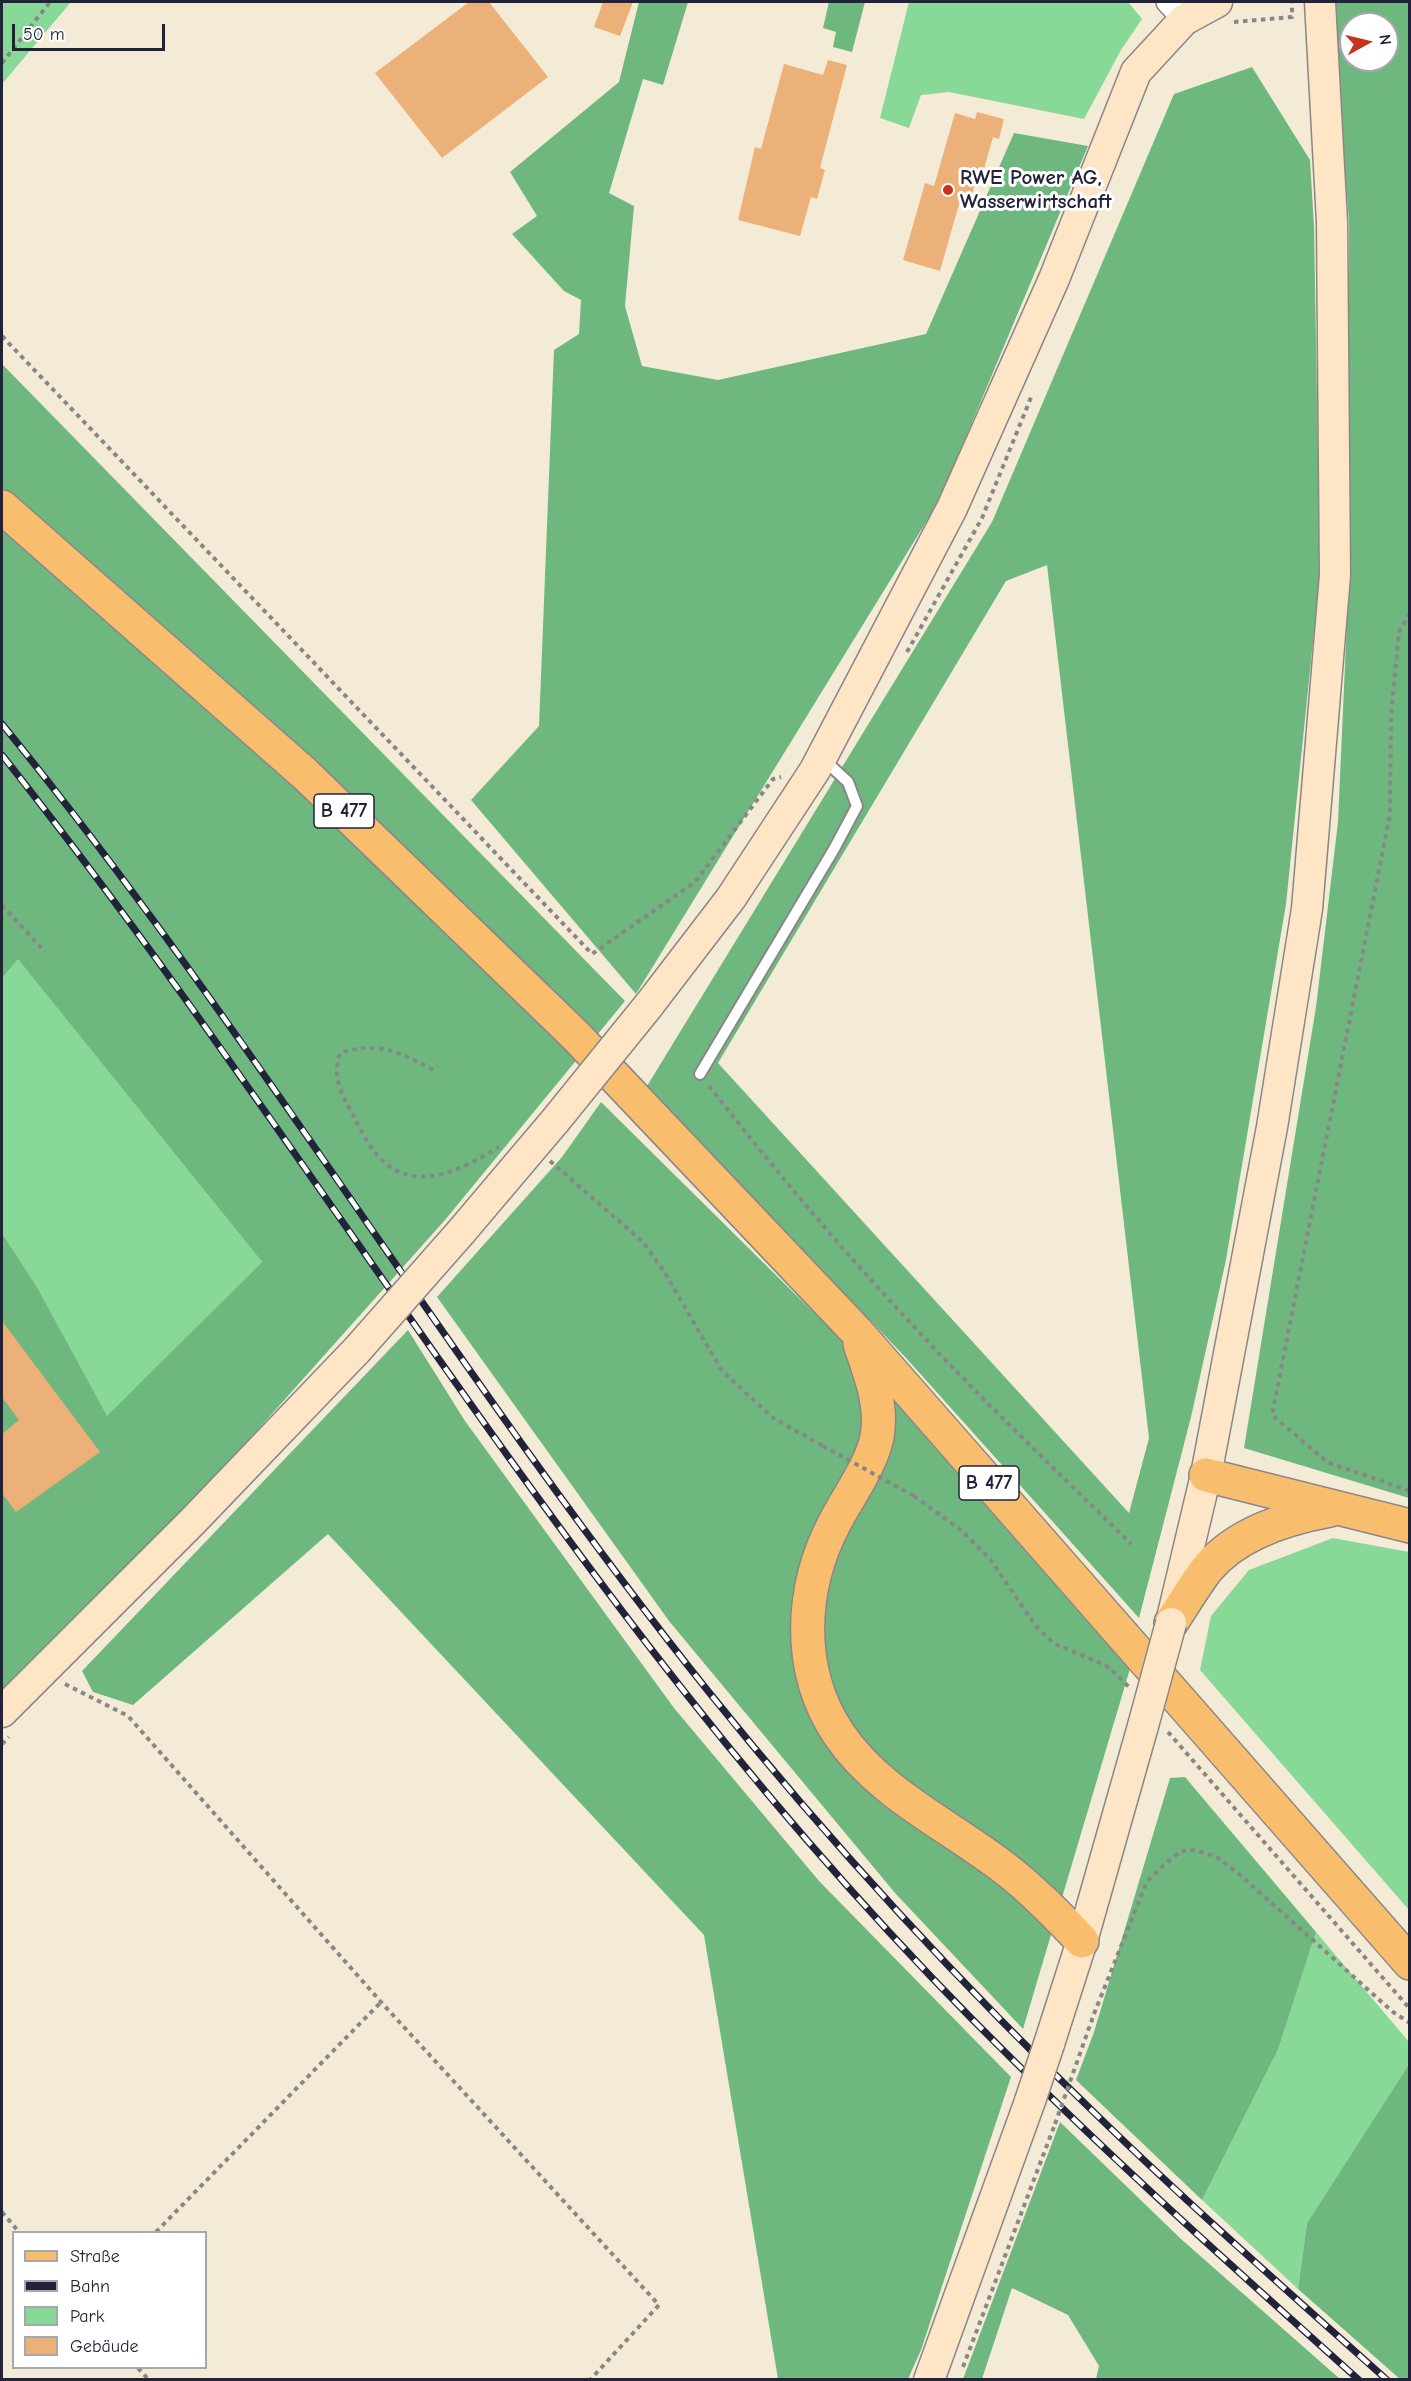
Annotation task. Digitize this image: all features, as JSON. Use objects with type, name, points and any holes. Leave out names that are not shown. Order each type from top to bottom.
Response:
[{"type":"main road","points":[[2,1712],[193,1521],[357,1350],[555,1121],[649,1005],[731,897],[818,764],[952,508],[1054,279],[1136,72],[1175,11],[1217,2]]},
{"type":"main road","points":[[929,2379],[1030,2101],[1154,1727],[1171,1623],[1206,1475],[1272,1127],[1306,909],[1335,576],[1332,222],[1320,2]]},
{"type":"main road","name":"B 477","points":[[2,507],[184,666],[392,856],[576,1036],[856,1331],[1410,1963]]},
{"type":"main road","points":[[856,1331],[878,1410],[877,1437],[833,1525],[814,1572],[806,1630],[810,1666],[820,1700],[839,1734],[885,1785],[1002,1866],[1042,1899],[1082,1941]]},
{"type":"main road","points":[[1206,1475],[1410,1526]]},
{"type":"main road","points":[[1171,1623],[1208,1568],[1229,1550],[1261,1529],[1296,1516],[1335,1509]]},
{"type":"lane","points":[[700,1074],[812,888],[857,806],[848,782],[818,764]]},
{"type":"path","points":[[2,63],[50,2]]},
{"type":"path","points":[[2,336],[592,954],[694,882],[772,779],[818,764]]},
{"type":"path","points":[[1410,613],[1399,632],[1391,716],[1389,814],[1272,1415],[1327,1462],[1410,1491]]},
{"type":"path","points":[[2,905],[45,952]]},
{"type":"path","points":[[433,1070],[406,1055],[378,1047],[358,1047],[340,1053],[335,1068],[340,1092],[369,1145],[386,1164],[408,1175],[437,1176],[460,1169],[506,1143]]},
{"type":"path","points":[[700,1074],[774,1168],[894,1305],[1011,1427],[1131,1544]]},
{"type":"path","points":[[549,1160],[643,1242],[665,1273],[722,1371],[773,1418],[914,1496],[962,1531],[990,1559],[1035,1625],[1053,1643],[1107,1666],[1136,1695]]},
{"type":"path","points":[[63,1683],[128,1716],[381,2002],[659,2305],[590,2379]]},
{"type":"path","points":[[1154,1727],[1410,2010]]},
{"type":"path","points":[[960,2373],[1055,2124],[1094,2014],[1147,1881],[1181,1851],[1195,1850],[1217,1857],[1393,2012],[1410,2023]]},
{"type":"path","points":[[157,2231],[381,2002]]},
{"type":"path","points":[[2,2212],[18,2231]]},
{"type":"green space","points":[[2,2],[71,2],[2,84]]},
{"type":"green space","points":[[639,2],[688,2],[663,85],[643,79],[609,193],[634,206],[625,306],[642,366],[718,380],[926,334],[1014,133],[1088,146],[939,501],[636,994],[471,800],[539,726],[554,350],[579,334],[581,300],[564,291],[512,234],[537,216],[510,172],[619,82]]},
{"type":"green space","points":[[829,2],[865,2],[852,52],[833,47],[836,32],[823,28]]},
{"type":"green space","points":[[909,2],[1128,2],[1142,19],[1121,50],[1084,119],[949,92],[921,95],[909,128],[880,118]]},
{"type":"green space","points":[[1332,2],[1409,2],[1409,1498],[1244,1448],[1316,1007],[1338,822],[1349,575],[1349,222]]},
{"type":"green space","points":[[1252,67],[1310,160],[1314,227],[1320,573],[1286,904],[1226,1260],[1191,1417],[1139,1618],[907,1359],[647,1086],[992,522],[1174,94]],"holes":[[[1047,565],[1149,1438],[1129,1513],[718,1063],[1006,581]]]},
{"type":"green space","points":[[2,364],[625,1001],[445,1220],[187,1509],[2,1692],[2,1233],[37,1287],[107,1416],[262,1262],[18,959],[2,978]]},
{"type":"green space","points":[[18,958],[262,1262],[107,1417],[37,1287],[2,1233],[2,978]]},
{"type":"green space","points":[[601,1102],[894,1392],[1132,1662],[1023,2029],[895,1893],[669,1621],[437,1297],[562,1157]]},
{"type":"green space","points":[[408,1330],[465,1421],[674,1708],[819,1881],[1011,2077],[921,2350],[908,2379],[778,2379],[704,1935],[328,1534],[133,1705],[93,1692],[82,1671]]},
{"type":"green space","points":[[1333,1538],[1409,1552],[1409,1910],[1200,1670],[1211,1616],[1249,1570]]},
{"type":"green space","points":[[1185,1777],[1316,1932],[1278,2050],[1202,2200],[1076,2080],[1094,2032],[1170,1778]]},
{"type":"green space","points":[[1316,1932],[1409,2042],[1409,2064],[1307,2223],[1298,2289],[1202,2200],[1278,2050]]},
{"type":"green space","points":[[1409,2064],[1410,2379],[1401,2380],[1298,2289],[1307,2223]]},
{"type":"green space","points":[[1060,2122],[1181,2239],[1340,2379],[1096,2379],[1099,2366],[1068,2315],[1012,2288],[982,2379],[963,2379]]},
{"type":"building","points":[[469,2],[489,2],[548,77],[442,158],[375,73]]},
{"type":"building","points":[[603,2],[633,2],[620,36],[594,27]]},
{"type":"building","points":[[828,60],[847,65],[820,168],[825,170],[817,199],[811,197],[800,236],[738,220],[755,147],[761,149],[784,64],[823,75]]},
{"type":"building","name":"RWE Power AG, Wasserwirtschaft","points":[[977,112],[1004,119],[999,139],[993,137],[980,183],[975,182],[972,197],[962,194],[940,271],[903,260],[925,183],[934,186],[955,113],[975,119]]},
{"type":"building","points":[[2,1321],[100,1452],[16,1512],[2,1493],[2,1434],[19,1420],[2,1397]]},
{"type":"railway","points":[[2,724],[94,841],[183,962],[528,1452],[616,1573],[754,1748],[899,1913],[1052,2072],[1244,2253],[1387,2380]]},
{"type":"railway","points":[[2,755],[177,987],[428,1344],[598,1580],[764,1790],[886,1929],[1014,2061],[1141,2183],[1359,2380]]},
{"type":"place","name":"RWE Power AG, Wasserwirtschaft","points":[[948,190]]}]
